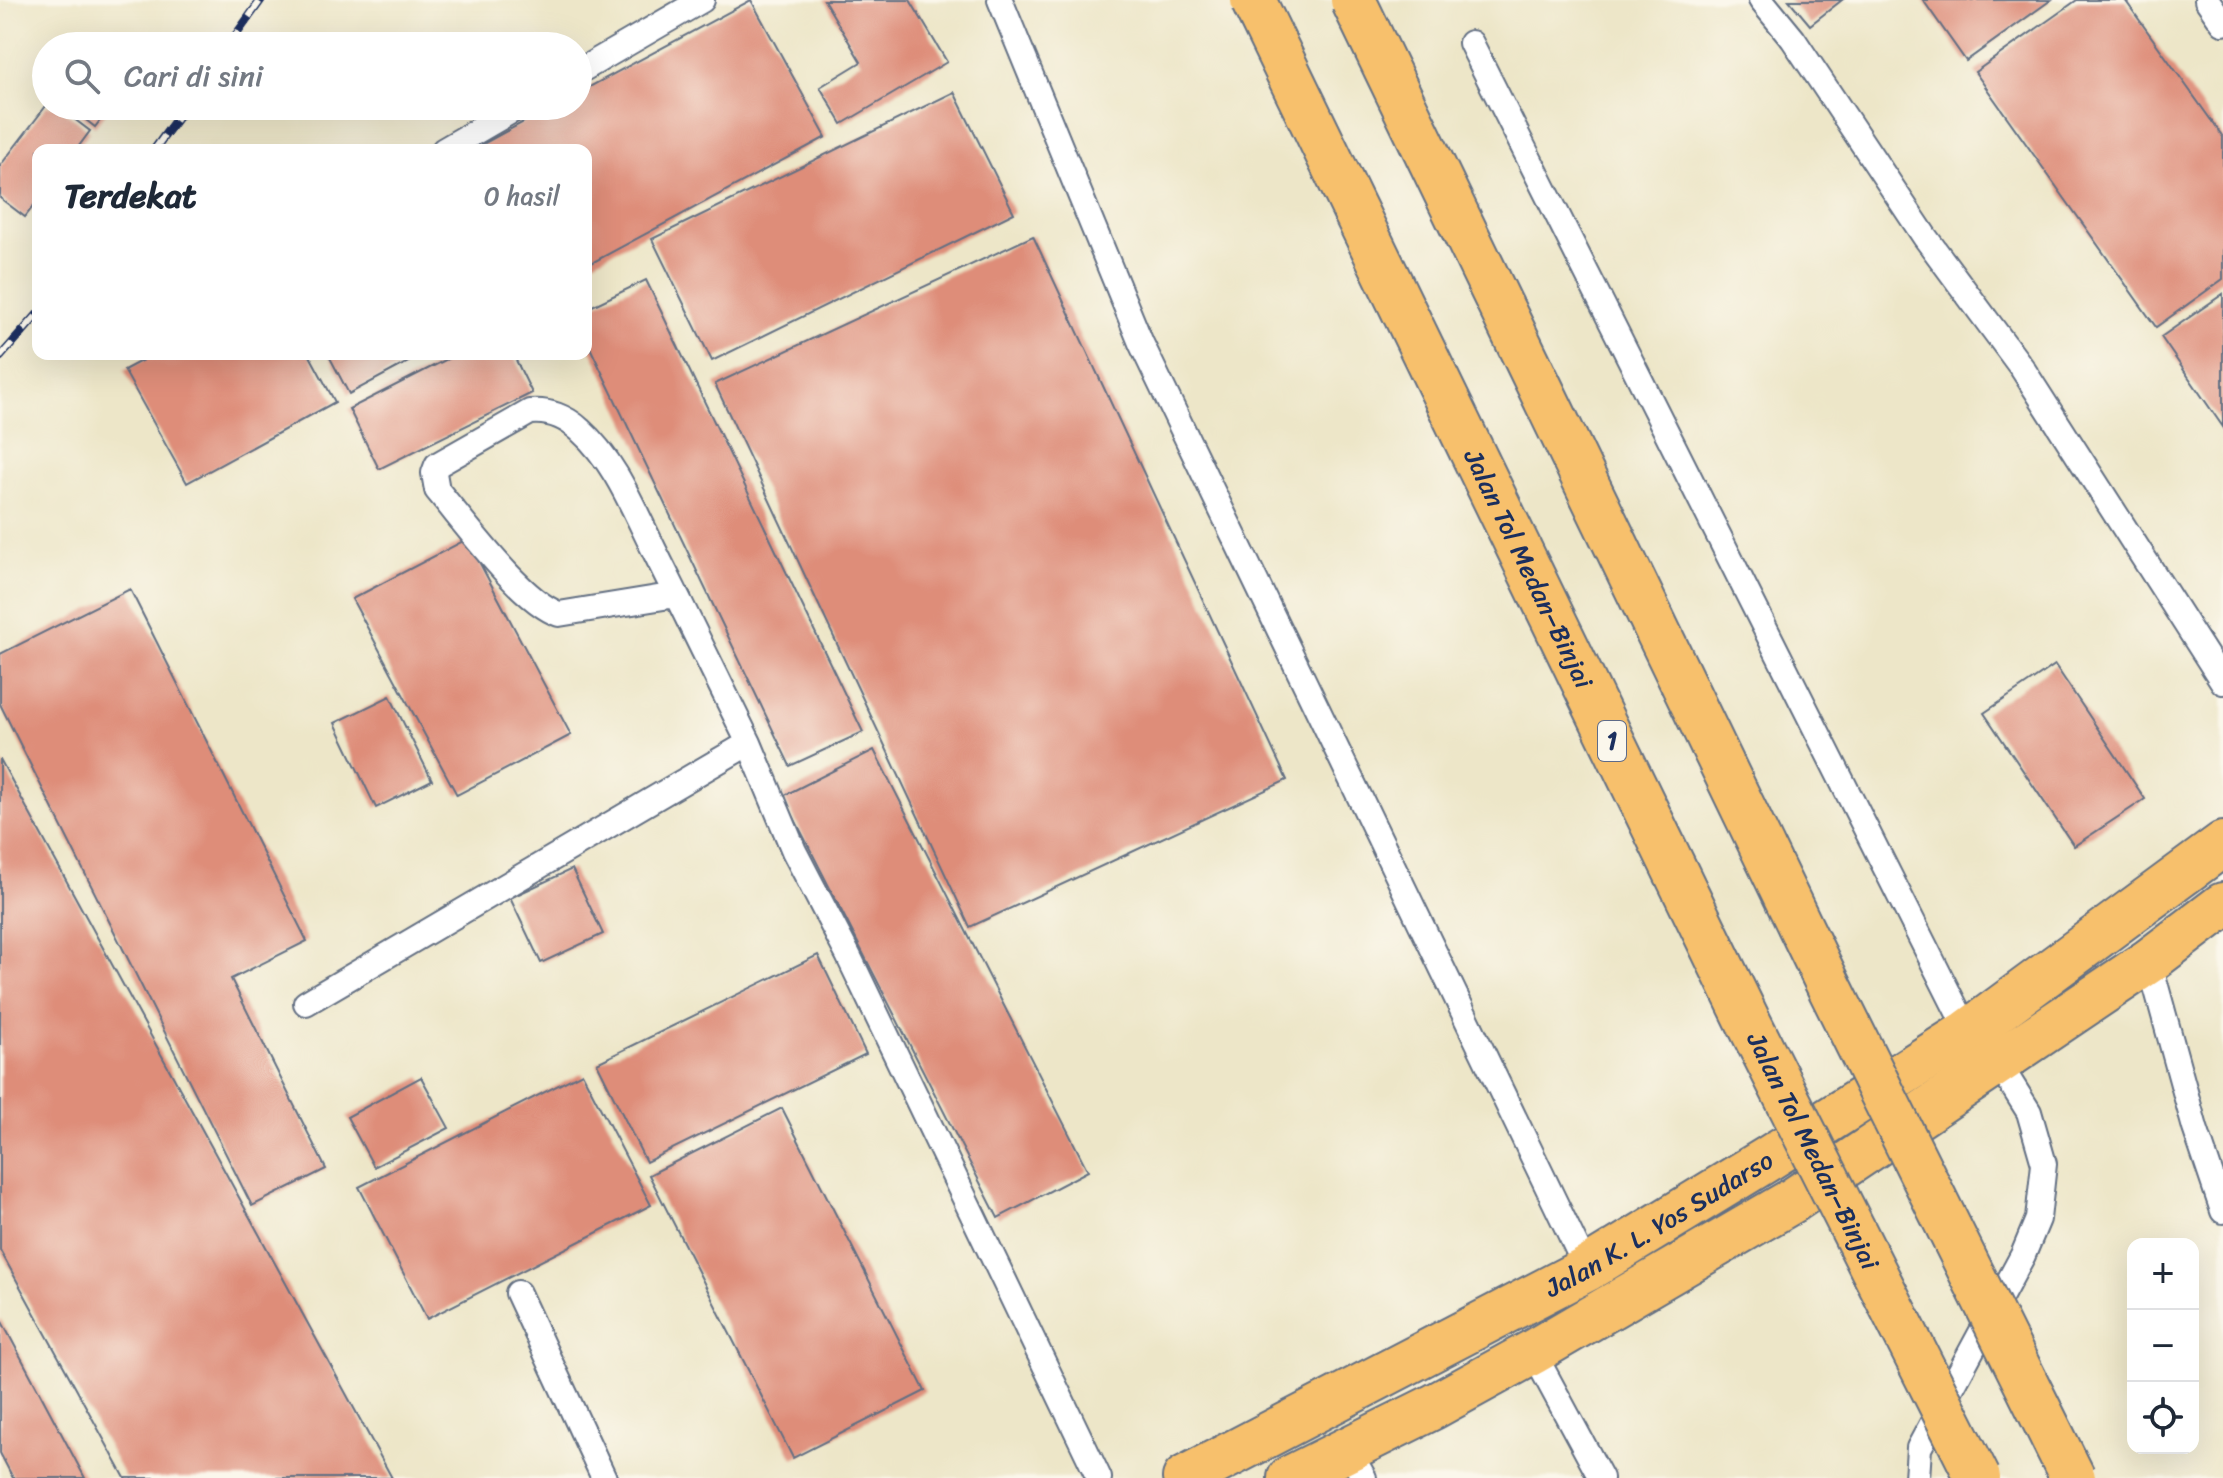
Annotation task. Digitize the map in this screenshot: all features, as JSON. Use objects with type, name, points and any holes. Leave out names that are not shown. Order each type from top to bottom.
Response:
[{"type":"highway","name":"Jalan Tol Medan–Binjai","points":[[1253,0],[1749,1023],[1978,1478]]},
{"type":"highway","points":[[1353,0],[1829,986],[2073,1478]]},
{"type":"highway","name":"Jalan K. L. Yos Sudarso","points":[[1185,1478],[1587,1269],[1769,1158],[1968,1032],[2223,844]]},
{"type":"highway","name":"Jalan K. L. Yos Sudarso","points":[[1290,1478],[1355,1463],[1433,1407],[1792,1201],[2149,961],[2223,905]]},
{"type":"lane","points":[[592,64],[702,0]]},
{"type":"lane","points":[[1000,0],[1141,343],[1587,1269]]},
{"type":"lane","points":[[1761,0],[1793,39],[1925,237],[2022,368],[2223,682]]},
{"type":"lane","points":[[2207,0],[2223,23]]},
{"type":"lane","points":[[1471,43],[1968,1032]]},
{"type":"lane","points":[[454,144],[496,120]]},
{"type":"lane","points":[[676,595],[559,614],[547,610],[523,591],[437,490],[434,473],[437,465],[530,412],[543,411],[563,418],[580,430],[612,468],[676,595],[749,743],[794,851],[848,955],[1099,1478]]},
{"type":"lane","points":[[306,1003],[749,743]]},
{"type":"lane","points":[[2149,961],[2195,1128],[2223,1211]]},
{"type":"lane","points":[[1917,1478],[1919,1448],[2023,1255],[2038,1219],[2044,1164],[2029,1112],[1999,1064]]},
{"type":"lane","points":[[518,1293],[604,1478]]},
{"type":"lane","points":[[1533,1352],[1601,1478]]},
{"type":"building","points":[[751,0],[826,137],[592,263],[592,144],[483,144],[527,120],[592,120],[592,85]]},
{"type":"building","points":[[824,0],[910,0],[947,62],[842,124],[820,87],[861,62]]},
{"type":"building","points":[[1789,0],[1842,0],[1810,25]]},
{"type":"building","points":[[1923,0],[2051,0],[1966,61]]},
{"type":"building","points":[[2077,0],[2125,0],[2223,137],[2223,279],[2156,327],[1975,72]]},
{"type":"building","points":[[954,92],[1014,213],[712,361],[652,239]]},
{"type":"building","points":[[35,120],[75,120],[90,131],[80,144],[32,144],[32,208],[25,217],[0,198],[0,166]]},
{"type":"building","points":[[86,120],[100,120],[95,127]]},
{"type":"building","points":[[1033,236],[1287,780],[970,927],[715,384]]},
{"type":"building","points":[[646,280],[863,732],[790,766],[592,352],[592,306]]},
{"type":"building","points":[[2223,294],[2223,427],[2161,337]]},
{"type":"building","points":[[143,360],[312,360],[335,402],[187,483],[124,370]]},
{"type":"building","points":[[331,360],[412,360],[349,394]]},
{"type":"building","points":[[445,360],[516,360],[532,393],[379,469],[349,409]]},
{"type":"building","points":[[467,539],[571,735],[457,795],[352,599]]},
{"type":"building","points":[[130,589],[307,941],[231,979],[326,1169],[252,1206],[0,704],[0,654]]},
{"type":"building","points":[[2055,665],[2145,799],[2074,846],[1984,713]]},
{"type":"building","points":[[390,696],[432,780],[376,808],[335,723]]},
{"type":"building","points":[[874,750],[1088,1171],[998,1218],[783,796]]},
{"type":"building","points":[[0,759],[392,1478],[125,1478],[0,1250]]},
{"type":"building","points":[[572,869],[603,934],[541,963],[510,898]]},
{"type":"building","points":[[818,955],[866,1054],[646,1162],[597,1063]]},
{"type":"building","points":[[582,1073],[651,1205],[427,1319],[359,1187]]},
{"type":"building","points":[[421,1077],[449,1128],[374,1167],[347,1117]]},
{"type":"building","points":[[782,1108],[925,1391],[793,1458],[649,1175]]},
{"type":"building","points":[[0,1318],[85,1478],[13,1478],[0,1453]]},
{"type":"railway","points":[[238,32],[261,0]]},
{"type":"railway","points":[[158,144],[176,120]]},
{"type":"railway","points":[[0,357],[32,321]]}]
